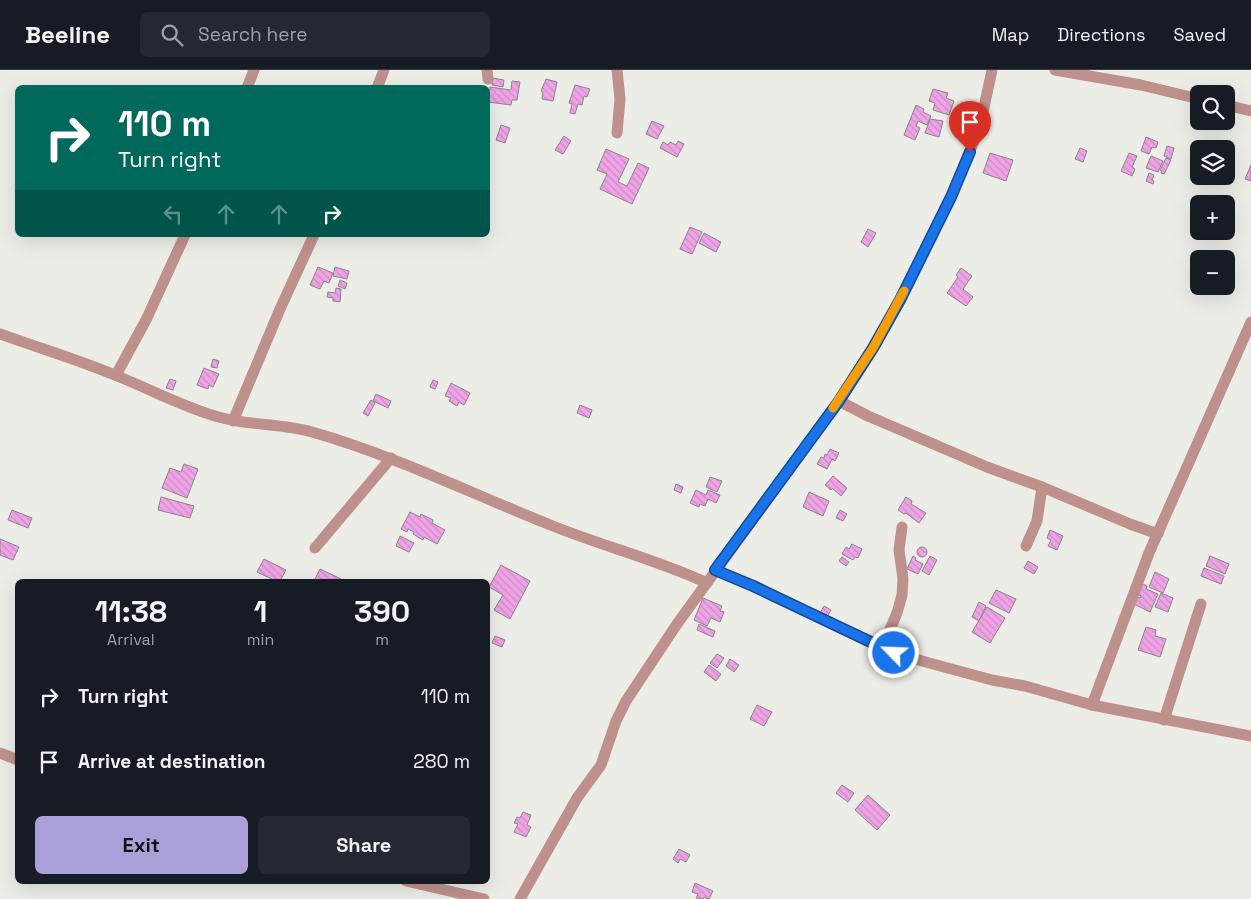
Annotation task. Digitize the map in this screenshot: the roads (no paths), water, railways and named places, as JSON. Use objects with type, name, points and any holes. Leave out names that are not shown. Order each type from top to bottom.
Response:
[{"type":"street","points":[[248,85],[254,70]]},
{"type":"street","points":[[377,85],[384,70]]},
{"type":"street","points":[[617,70],[620,99],[617,133]]},
{"type":"street","points":[[520,899],[578,798],[601,765],[616,721],[626,701],[715,570],[839,401],[873,348],[900,300],[951,197],[980,126],[992,70]]},
{"type":"street","points":[[1055,70],[1190,97]]},
{"type":"street","points":[[1235,107],[1251,111]]},
{"type":"street","points":[[116,375],[146,320],[184,237]]},
{"type":"street","points":[[234,421],[280,309],[313,237]]},
{"type":"street","points":[[1092,705],[1149,552],[1251,322]]},
{"type":"street","points":[[0,334],[116,375],[190,408],[234,421],[285,426],[369,449],[550,525],[684,572],[707,583]]},
{"type":"street","points":[[839,401],[868,416],[987,467],[1158,534]]},
{"type":"street","points":[[315,548],[391,458]]},
{"type":"street","points":[[1026,546],[1037,521],[1042,487]]},
{"type":"street","points":[[882,648],[902,596],[904,579],[899,550],[902,527]]},
{"type":"street","points":[[715,570],[760,589],[882,648],[956,671],[1025,686],[1092,705],[1251,736]]},
{"type":"street","points":[[1164,720],[1201,604]]},
{"type":"street","points":[[0,753],[15,759]]},
{"type":"street","points":[[419,884],[484,899]]}]
